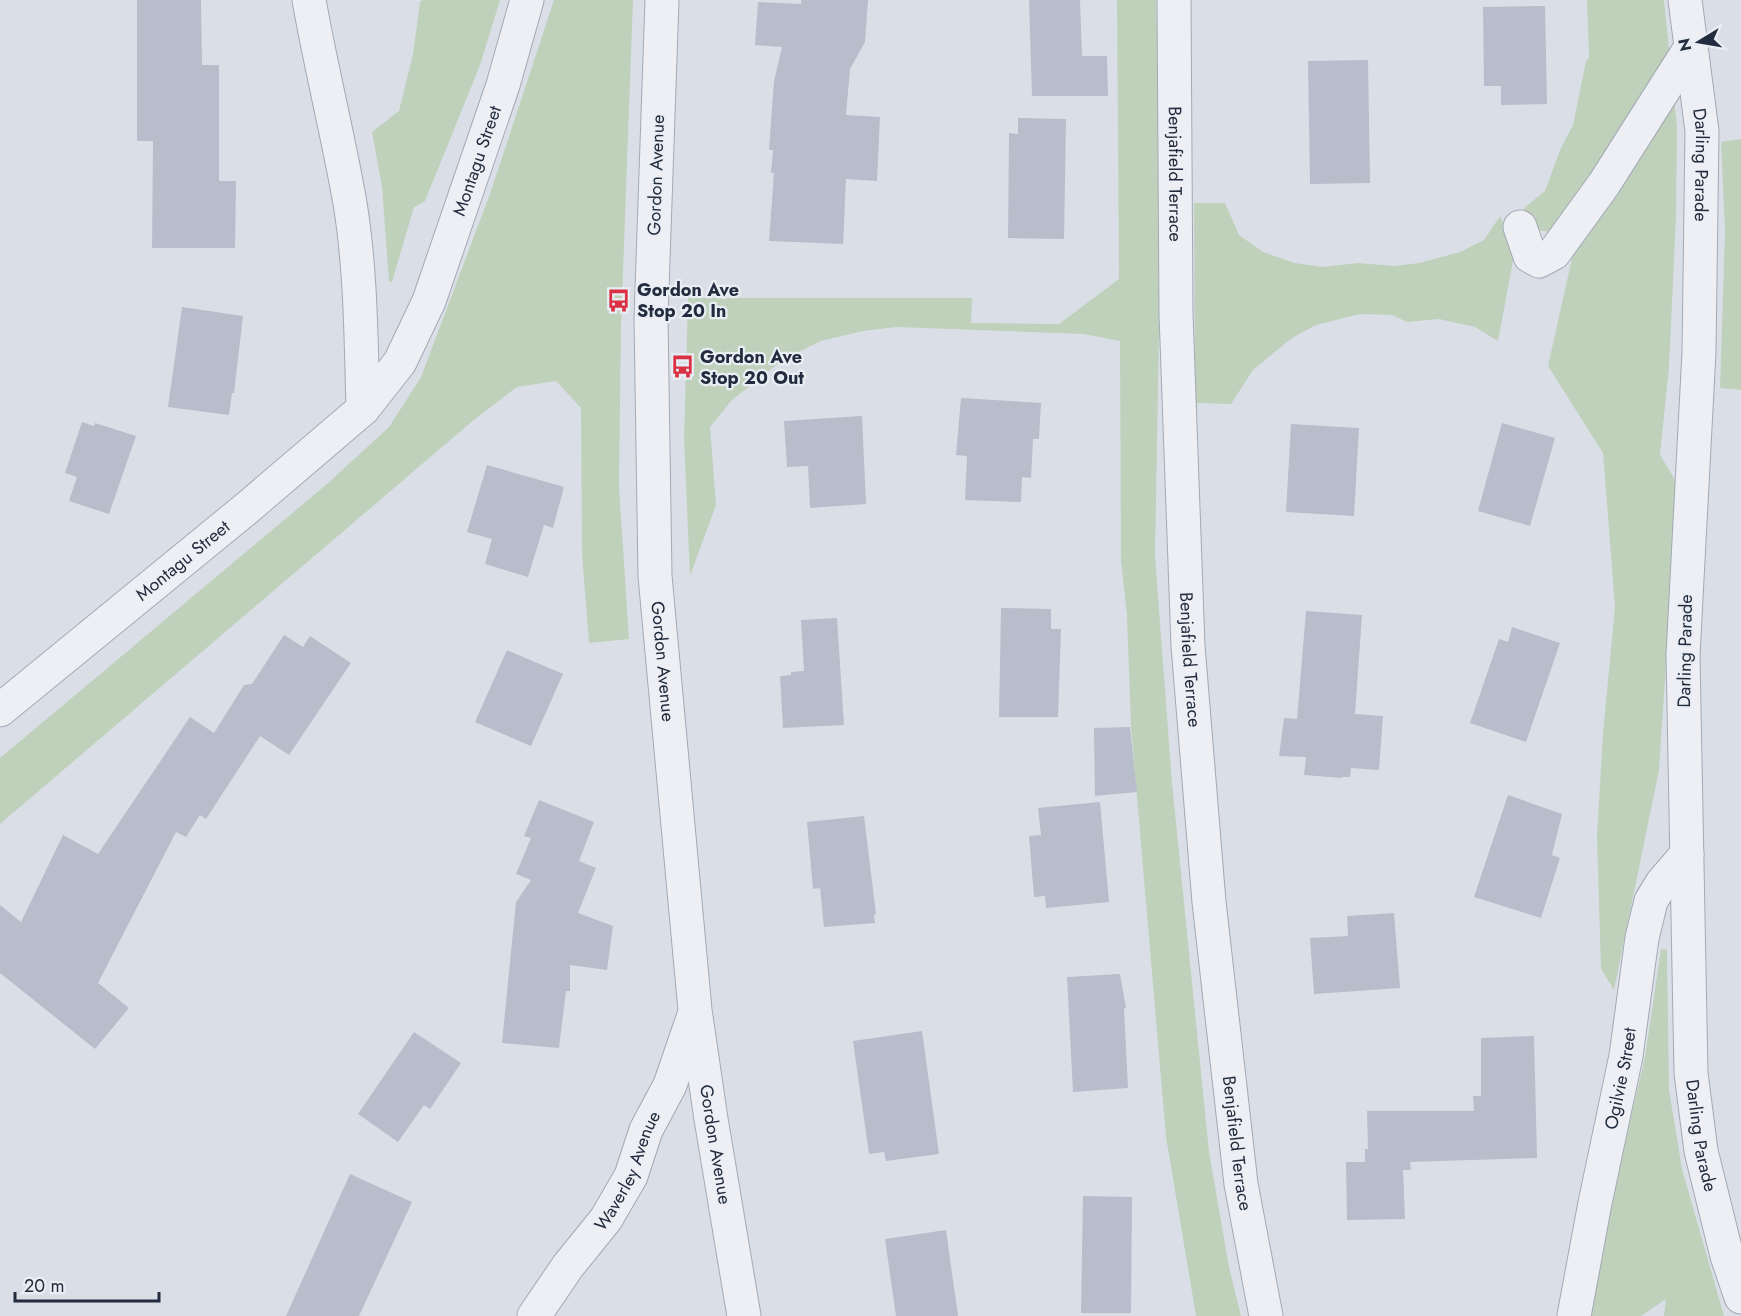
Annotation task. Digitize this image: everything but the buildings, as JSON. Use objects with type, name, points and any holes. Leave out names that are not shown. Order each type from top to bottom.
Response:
[{"type":"street","points":[[309,0],[351,213],[360,279],[363,409]]},
{"type":"street","name":"Montagu Street","points":[[0,710],[247,508],[363,409],[400,362],[429,301],[503,85],[527,0]]},
{"type":"street","name":"Gordon Avenue","points":[[662,0],[650,328],[655,576],[695,1010],[744,1316]]},
{"type":"street","name":"Benjafield Terrace","points":[[1174,0],[1176,314],[1188,646],[1209,902],[1239,1172],[1266,1316]]},
{"type":"street","name":"Darling Parade","points":[[1685,0],[1702,131],[1699,352],[1683,655],[1691,1073],[1701,1151],[1727,1256],[1741,1297]]},
{"type":"street","points":[[1520,227],[1530,256],[1539,261],[1554,253],[1604,184],[1691,47]]},
{"type":"street","name":"Ogilvie Street","points":[[1574,1316],[1626,1056],[1642,938],[1651,901],[1662,883],[1687,854]]},
{"type":"street","name":"Waverley Avenue","points":[[534,1316],[568,1266],[606,1219],[631,1176],[645,1130],[670,1085],[695,1010]]},
{"type":"green space","points":[[423,0],[500,0],[480,65],[425,201],[414,207],[392,282],[389,281],[382,187],[372,132],[399,111],[413,54],[420,2]]},
{"type":"green space","points":[[554,0],[633,0],[621,327],[619,486],[629,639],[589,643],[582,554],[581,408],[556,381],[517,387],[475,419],[0,824],[0,758],[327,484],[389,427],[421,377],[490,194]]},
{"type":"green space","points":[[1117,0],[1156,0],[1159,334],[1155,556],[1172,783],[1209,1152],[1229,1267],[1241,1316],[1196,1316],[1166,1137],[1131,727],[1127,616],[1121,560],[1120,341],[1083,334],[896,327],[863,331],[821,341],[784,359],[732,400],[710,427],[716,505],[690,576],[684,440],[688,298],[972,298],[971,323],[1059,324],[1119,279]]},
{"type":"green space","points":[[1587,0],[1664,0],[1677,127],[1676,217],[1669,367],[1660,455],[1678,485],[1659,770],[1614,990],[1601,969],[1597,837],[1603,733],[1615,607],[1603,453],[1548,366],[1575,245],[1551,232],[1527,229],[1524,208],[1545,191],[1560,150],[1573,125],[1586,61],[1589,58]]},
{"type":"green space","points":[[1741,139],[1741,390],[1720,388],[1725,231],[1721,142]]},
{"type":"green space","points":[[1194,203],[1225,203],[1239,235],[1263,252],[1295,263],[1322,267],[1358,263],[1394,266],[1419,263],[1460,252],[1484,240],[1500,216],[1515,250],[1498,341],[1475,327],[1439,319],[1407,322],[1392,315],[1360,314],[1316,325],[1292,338],[1253,370],[1231,404],[1195,403]]},
{"type":"green space","points":[[1661,949],[1667,950],[1669,1090],[1682,1169],[1724,1316],[1664,1316],[1666,1299],[1641,1316],[1588,1316],[1615,1183],[1645,1057]]},
{"type":"place","name":"Gordon Ave Stop 20 In","points":[[619,300]]},
{"type":"place","name":"Gordon Ave Stop 20 Out","points":[[682,367]]}]
